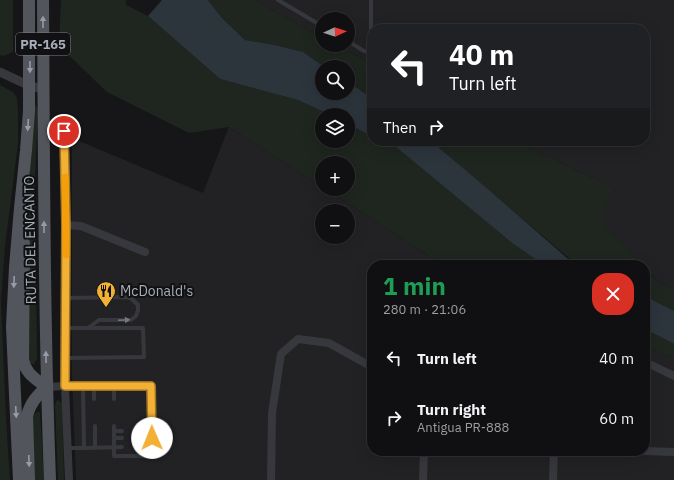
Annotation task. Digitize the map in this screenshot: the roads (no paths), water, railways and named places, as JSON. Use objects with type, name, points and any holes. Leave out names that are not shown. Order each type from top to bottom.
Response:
[{"type":"main road","name":"RUTA DEL ENCANTO","points":[[20,480],[12,326],[15,267],[29,111],[29,0]]},
{"type":"main road","name":"RUTA DEL ENCANTO","points":[[43,0],[46,387],[50,480]]},
{"type":"main road","points":[[20,208],[24,247],[24,367],[29,374],[46,387],[35,398],[29,408],[27,416],[29,480]]},
{"type":"street","points":[[0,72],[30,86],[43,89]]},
{"type":"street","points":[[64,131],[66,225],[65,386],[68,480]]},
{"type":"street","points":[[66,225],[81,226],[145,252]]},
{"type":"street","points":[[271,480],[272,413],[281,354],[298,339],[329,343],[367,364]]},
{"type":"street","points":[[650,364],[674,376]]},
{"type":"street","points":[[46,387],[65,386]]},
{"type":"street","points":[[650,451],[674,452]]},
{"type":"street","points":[[423,480],[424,456]]},
{"type":"street","points":[[553,480],[554,456]]},
{"type":"lane","points":[[278,0],[315,22]]},
{"type":"lane","points":[[371,0],[371,24]]},
{"type":"lane","points":[[355,45],[367,51]]},
{"type":"lane","points":[[66,298],[127,297],[132,299],[138,305],[136,316],[131,320],[99,320],[88,328]]},
{"type":"lane","points":[[66,328],[143,328],[144,357],[66,358]]},
{"type":"lane","points":[[65,386],[151,386],[152,456],[114,456],[114,428],[122,431]]},
{"type":"lane","points":[[83,386],[84,448]]},
{"type":"lane","points":[[94,386],[94,399]]},
{"type":"lane","points":[[114,386],[114,399]]},
{"type":"lane","points":[[94,426],[95,448]]},
{"type":"lane","points":[[138,430],[152,430]]},
{"type":"lane","points":[[114,438],[122,438]]},
{"type":"lane","points":[[138,438],[152,438]]},
{"type":"lane","points":[[138,447],[152,447]]},
{"type":"lane","points":[[67,448],[122,448]]},
{"type":"place","name":"McDonald's","points":[[106,308]]}]
